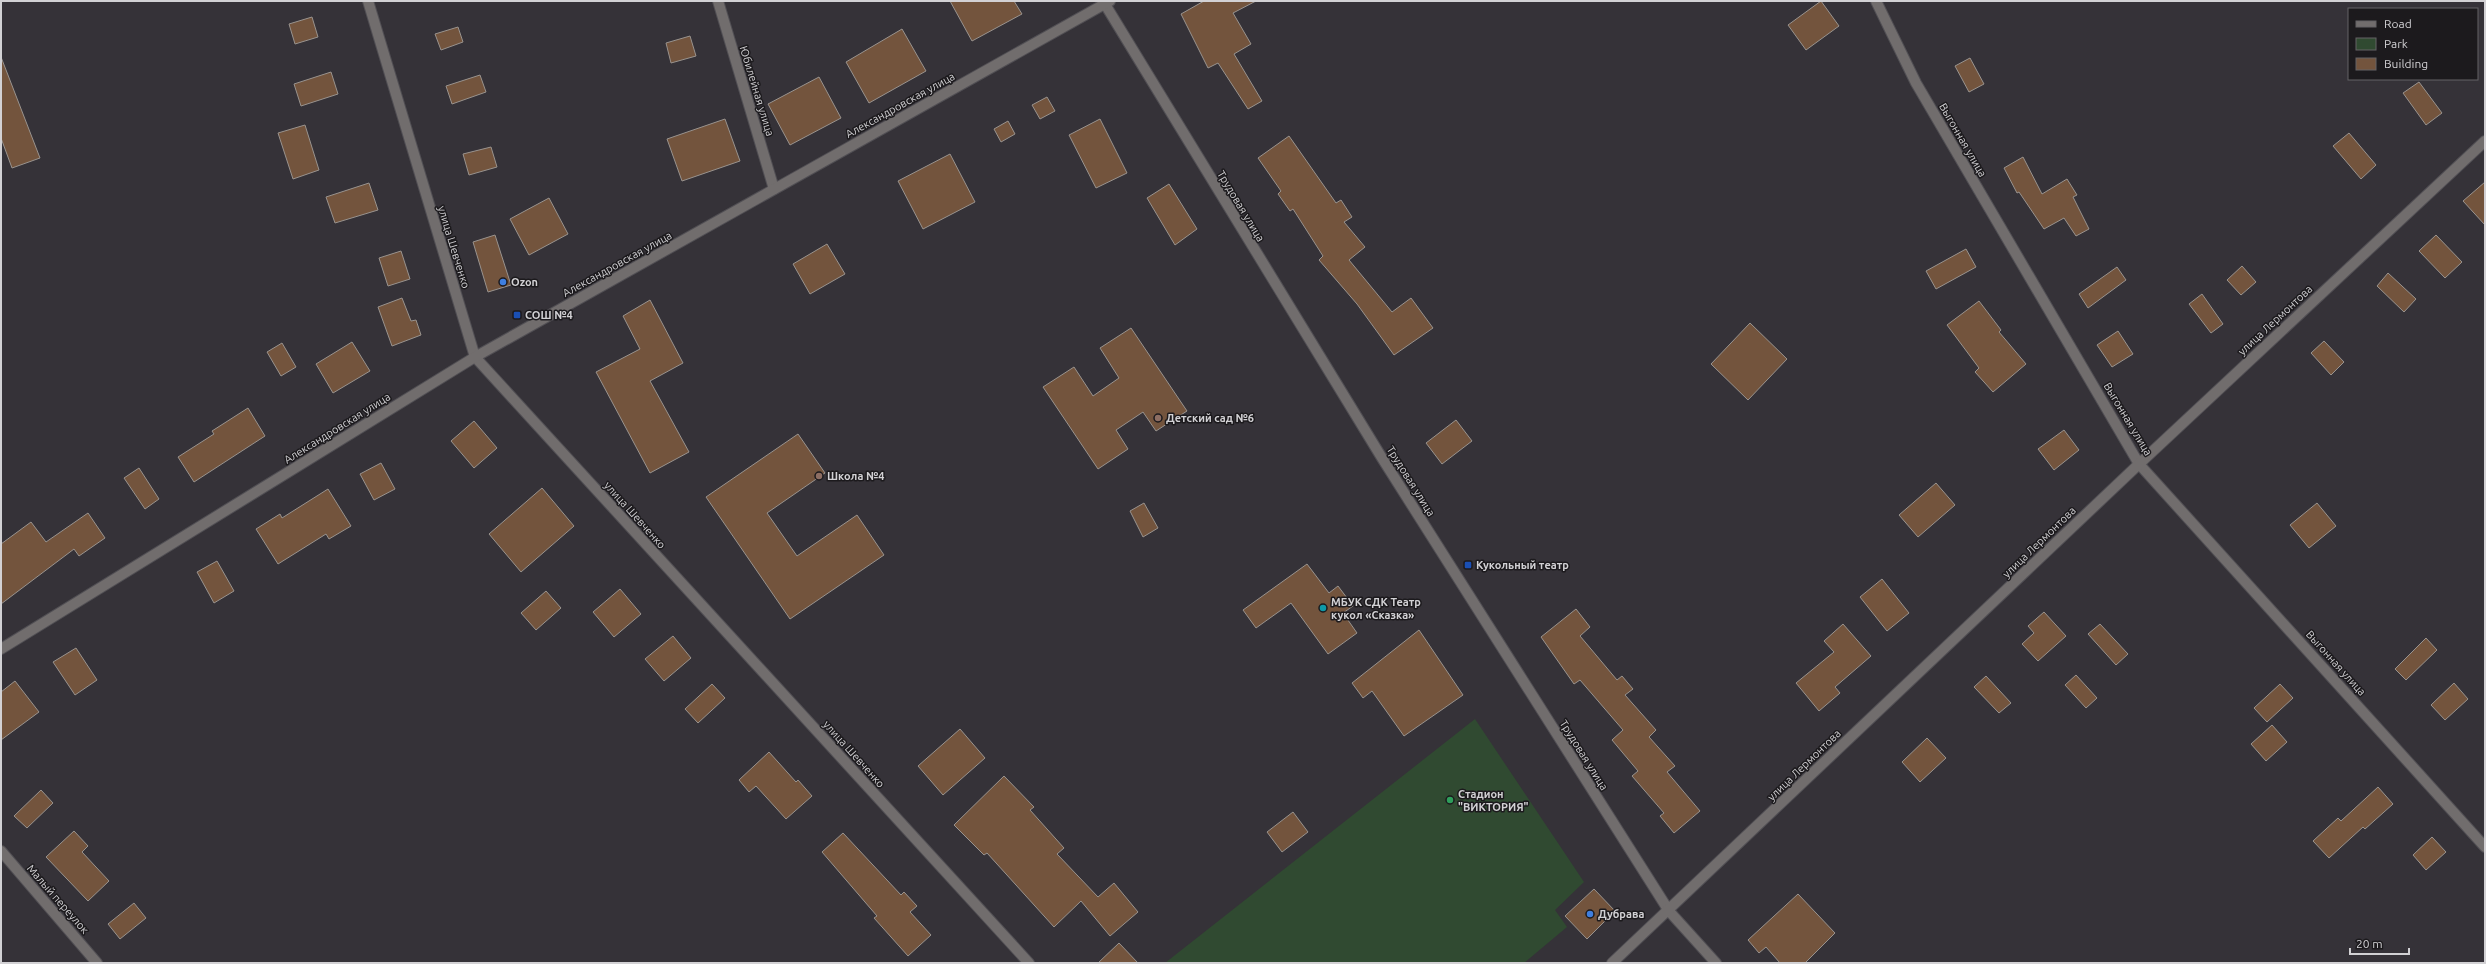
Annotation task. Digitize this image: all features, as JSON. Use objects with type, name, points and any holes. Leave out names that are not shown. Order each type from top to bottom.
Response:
[{"type":"street","name":"улица Шевченко","points":[[368,1],[475,357],[1029,963]]},
{"type":"street","name":"Юбилейная улица","points":[[718,1],[774,189]]},
{"type":"street","name":"Выгонная улица","points":[[1876,1],[1916,83],[2140,464],[2485,847]]},
{"type":"street","name":"Александровская улица","points":[[1,648],[475,357],[1106,2]]},
{"type":"street","name":"Трудовая улица","points":[[1106,2],[1382,458],[1669,911],[1716,963]]},
{"type":"street","name":"улица Лермонтова","points":[[1612,963],[1669,911],[2140,464],[2485,141]]},
{"type":"street","name":"Малый переулок","points":[[1,851],[97,963]]},
{"type":"green space","name":"Стадион \"ВИКТОРИЯ\"","points":[[1475,719],[1584,882],[1555,910],[1567,927],[1524,963],[1165,963]]},
{"type":"building","points":[[950,1],[1014,1],[1022,14],[972,41]]},
{"type":"building","points":[[1204,1],[1256,1],[1233,13],[1251,44],[1234,54],[1262,101],[1248,109],[1218,63],[1208,68],[1181,14]]},
{"type":"building","points":[[1821,1],[1839,26],[1806,50],[1788,25]]},
{"type":"building","points":[[312,17],[318,37],[295,44],[289,24]]},
{"type":"building","points":[[458,27],[463,42],[441,50],[435,34]]},
{"type":"building","points":[[902,29],[926,71],[869,103],[846,62]]},
{"type":"building","points":[[690,36],[696,56],[671,63],[666,43]]},
{"type":"building","points":[[1,57],[40,158],[12,168],[1,138]]},
{"type":"building","points":[[1970,58],[1984,84],[1969,92],[1955,66]]},
{"type":"building","points":[[331,72],[338,94],[301,106],[294,84]]},
{"type":"building","points":[[480,75],[486,92],[452,104],[446,86]]},
{"type":"building","points":[[819,77],[841,118],[790,145],[768,104]]},
{"type":"building","points":[[2419,82],[2442,113],[2426,125],[2403,93]]},
{"type":"building","points":[[1047,97],[1055,111],[1040,119],[1032,105]]},
{"type":"building","points":[[725,119],[740,161],[682,181],[667,139]]},
{"type":"building","points":[[1100,119],[1127,173],[1096,188],[1069,135]]},
{"type":"building","points":[[1008,121],[1015,134],[1001,142],[994,129]]},
{"type":"building","points":[[305,125],[319,170],[293,179],[278,133]]},
{"type":"building","points":[[2349,133],[2376,165],[2361,179],[2333,146]]},
{"type":"building","points":[[1289,136],[1336,203],[1341,200],[1352,217],[1344,222],[1365,247],[1349,260],[1392,312],[1411,298],[1433,328],[1394,355],[1357,304],[1319,260],[1323,256],[1293,209],[1290,211],[1278,194],[1281,191],[1258,158]]},
{"type":"building","points":[[491,147],[497,167],[469,175],[463,154]]},
{"type":"building","points":[[950,154],[975,202],[923,229],[898,181]]},
{"type":"building","points":[[2023,157],[2042,194],[2067,179],[2077,195],[2073,197],[2089,229],[2076,236],[2064,218],[2044,229],[2019,192],[2017,193],[2004,168]]},
{"type":"building","points":[[2485,182],[2485,225],[2463,201]]},
{"type":"building","points":[[369,183],[378,210],[335,223],[326,197]]},
{"type":"building","points":[[1169,184],[1197,229],[1175,245],[1147,198]]},
{"type":"building","points":[[549,198],[568,234],[529,255],[510,219]]},
{"type":"building","points":[[495,235],[511,285],[488,292],[473,242]]},
{"type":"building","points":[[2436,235],[2462,262],[2445,278],[2419,251]]},
{"type":"building","points":[[827,244],[845,274],[810,294],[793,264]]},
{"type":"building","points":[[1966,249],[1976,267],[1936,289],[1926,271]]},
{"type":"building","points":[[401,251],[410,279],[388,286],[379,258]]},
{"type":"building","points":[[2242,266],[2256,282],[2241,295],[2227,280]]},
{"type":"building","points":[[2117,267],[2126,280],[2088,308],[2079,294]]},
{"type":"building","points":[[2388,273],[2416,299],[2404,312],[2377,286]]},
{"type":"building","points":[[2202,294],[2223,324],[2211,333],[2189,304]]},
{"type":"building","points":[[402,298],[411,321],[416,320],[421,335],[392,346],[378,307]]},
{"type":"building","points":[[650,300],[683,363],[650,381],[689,452],[650,473],[596,372],[640,349],[623,316]]},
{"type":"building","points":[[1979,301],[2001,330],[1999,332],[2026,364],[1993,392],[1975,372],[1979,368],[1947,325]]},
{"type":"building","points":[[1750,323],[1787,359],[1748,400],[1711,364]]},
{"type":"building","points":[[1131,328],[1187,411],[1156,431],[1143,412],[1116,430],[1128,449],[1098,469],[1043,387],[1074,367],[1093,396],[1119,378],[1100,348]]},
{"type":"building","points":[[2118,331],[2133,354],[2112,367],[2097,345]]},
{"type":"building","points":[[2324,341],[2344,362],[2331,375],[2311,353]]},
{"type":"building","points":[[352,342],[370,371],[333,393],[316,364]]},
{"type":"building","points":[[282,343],[296,367],[281,376],[267,352]]},
{"type":"building","points":[[248,408],[265,436],[194,482],[178,457],[214,434],[212,431]]},
{"type":"building","points":[[1456,420],[1472,441],[1442,464],[1426,443]]},
{"type":"building","points":[[474,421],[497,448],[474,468],[451,441]]},
{"type":"building","points":[[2064,430],[2079,450],[2054,470],[2038,449]]},
{"type":"building","points":[[798,434],[825,473],[767,513],[797,556],[857,515],[884,555],[790,619],[706,497]]},
{"type":"building","points":[[381,463],[395,489],[374,500],[360,474]]},
{"type":"building","points":[[139,468],[159,499],[145,509],[124,478]]},
{"type":"building","points":[[1936,483],[1955,505],[1918,537],[1899,515]]},
{"type":"building","points":[[542,488],[574,526],[521,572],[489,534]]},
{"type":"building","points":[[328,489],[351,526],[329,539],[326,534],[278,564],[256,529],[280,514],[282,518]]},
{"type":"building","points":[[1144,503],[1158,528],[1143,537],[1130,511]]},
{"type":"building","points":[[2317,503],[2336,526],[2309,548],[2290,525]]},
{"type":"building","points":[[88,513],[105,538],[79,556],[74,549],[1,604],[1,544],[31,522],[46,542]]},
{"type":"building","points":[[217,561],[234,591],[214,603],[197,572]]},
{"type":"building","name":"МБУК СДК Театр кукол «Сказка»","points":[[1307,564],[1329,593],[1338,586],[1353,606],[1343,613],[1357,633],[1328,654],[1291,603],[1256,628],[1243,610]]},
{"type":"building","points":[[1882,579],[1909,613],[1887,631],[1860,597]]},
{"type":"building","points":[[620,589],[641,614],[614,637],[593,612]]},
{"type":"building","points":[[546,591],[561,608],[536,630],[521,613]]},
{"type":"building","points":[[1576,609],[1590,627],[1580,636],[1617,680],[1622,676],[1633,689],[1625,695],[1656,730],[1649,737],[1675,766],[1667,772],[1700,811],[1674,833],[1660,816],[1664,813],[1632,776],[1638,771],[1612,740],[1623,730],[1580,680],[1574,684],[1541,637]]},
{"type":"building","points":[[2044,612],[2066,636],[2038,661],[2022,644],[2034,633],[2028,626]]},
{"type":"building","points":[[1843,624],[1871,656],[1835,687],[1840,693],[1819,711],[1796,683],[1834,652],[1824,641]]},
{"type":"building","points":[[2100,624],[2128,654],[2116,665],[2088,634]]},
{"type":"building","points":[[1419,630],[1463,695],[1404,736],[1372,691],[1363,698],[1352,683]]},
{"type":"building","points":[[673,636],[691,658],[664,681],[645,659]]},
{"type":"building","points":[[2426,638],[2437,650],[2406,680],[2395,669]]},
{"type":"building","points":[[76,648],[97,680],[75,695],[53,662]]},
{"type":"building","points":[[2076,675],[2097,698],[2086,708],[2065,685]]},
{"type":"building","points":[[1986,676],[2011,703],[1999,713],[1974,687]]},
{"type":"building","points":[[15,681],[39,712],[1,740],[1,692]]},
{"type":"building","points":[[2454,683],[2468,699],[2445,720],[2431,705]]},
{"type":"building","points":[[712,684],[725,698],[698,723],[685,709]]},
{"type":"building","points":[[2280,684],[2293,698],[2267,722],[2254,708]]},
{"type":"building","points":[[2272,725],[2287,742],[2266,761],[2251,744]]},
{"type":"building","points":[[960,729],[985,758],[943,795],[918,766]]},
{"type":"building","points":[[1927,738],[1946,758],[1920,782],[1902,762]]},
{"type":"building","points":[[769,752],[796,782],[798,780],[812,796],[786,819],[756,786],[749,792],[739,780]]},
{"type":"building","points":[[1004,776],[1034,807],[1030,810],[1064,848],[1057,854],[1098,897],[1114,883],[1138,912],[1110,936],[1081,901],[1054,927],[987,853],[984,855],[954,825]]},
{"type":"building","points":[[2378,787],[2393,804],[2365,829],[2363,827],[2329,858],[2313,841],[2338,818],[2341,821]]},
{"type":"building","points":[[41,790],[53,803],[27,828],[14,816]]},
{"type":"building","points":[[1293,812],[1308,832],[1282,852],[1267,832]]},
{"type":"building","points":[[74,831],[88,846],[82,852],[109,881],[88,901],[46,857]]},
{"type":"building","points":[[843,833],[901,895],[904,892],[917,906],[910,912],[931,935],[908,956],[874,918],[877,916],[822,852]]},
{"type":"building","points":[[2432,837],[2446,852],[2426,870],[2413,855]]},
{"type":"building","name":"Дубрава","points":[[1594,889],[1615,911],[1587,939],[1565,916]]},
{"type":"building","points":[[1798,894],[1835,933],[1805,963],[1780,963],[1766,947],[1759,953],[1748,940]]},
{"type":"building","points":[[134,903],[146,918],[120,939],[108,924]]},
{"type":"building","points":[[1119,943],[1138,963],[1098,963]]},
{"type":"place","name":"Ozon","points":[[503,282]]},
{"type":"place","name":"СОШ №4","points":[[517,315]]},
{"type":"place","name":"Детский сад №6","points":[[1158,418]]},
{"type":"place","name":"Школа №4","points":[[819,476]]},
{"type":"place","name":"Кукольный театр","points":[[1468,565]]},
{"type":"place","name":"МБУК СДК Театр кукол «Сказка»","points":[[1323,608]]},
{"type":"place","name":"Стадион \"ВИКТОРИЯ\"","points":[[1450,800]]},
{"type":"place","name":"Дубрава","points":[[1590,914]]}]
